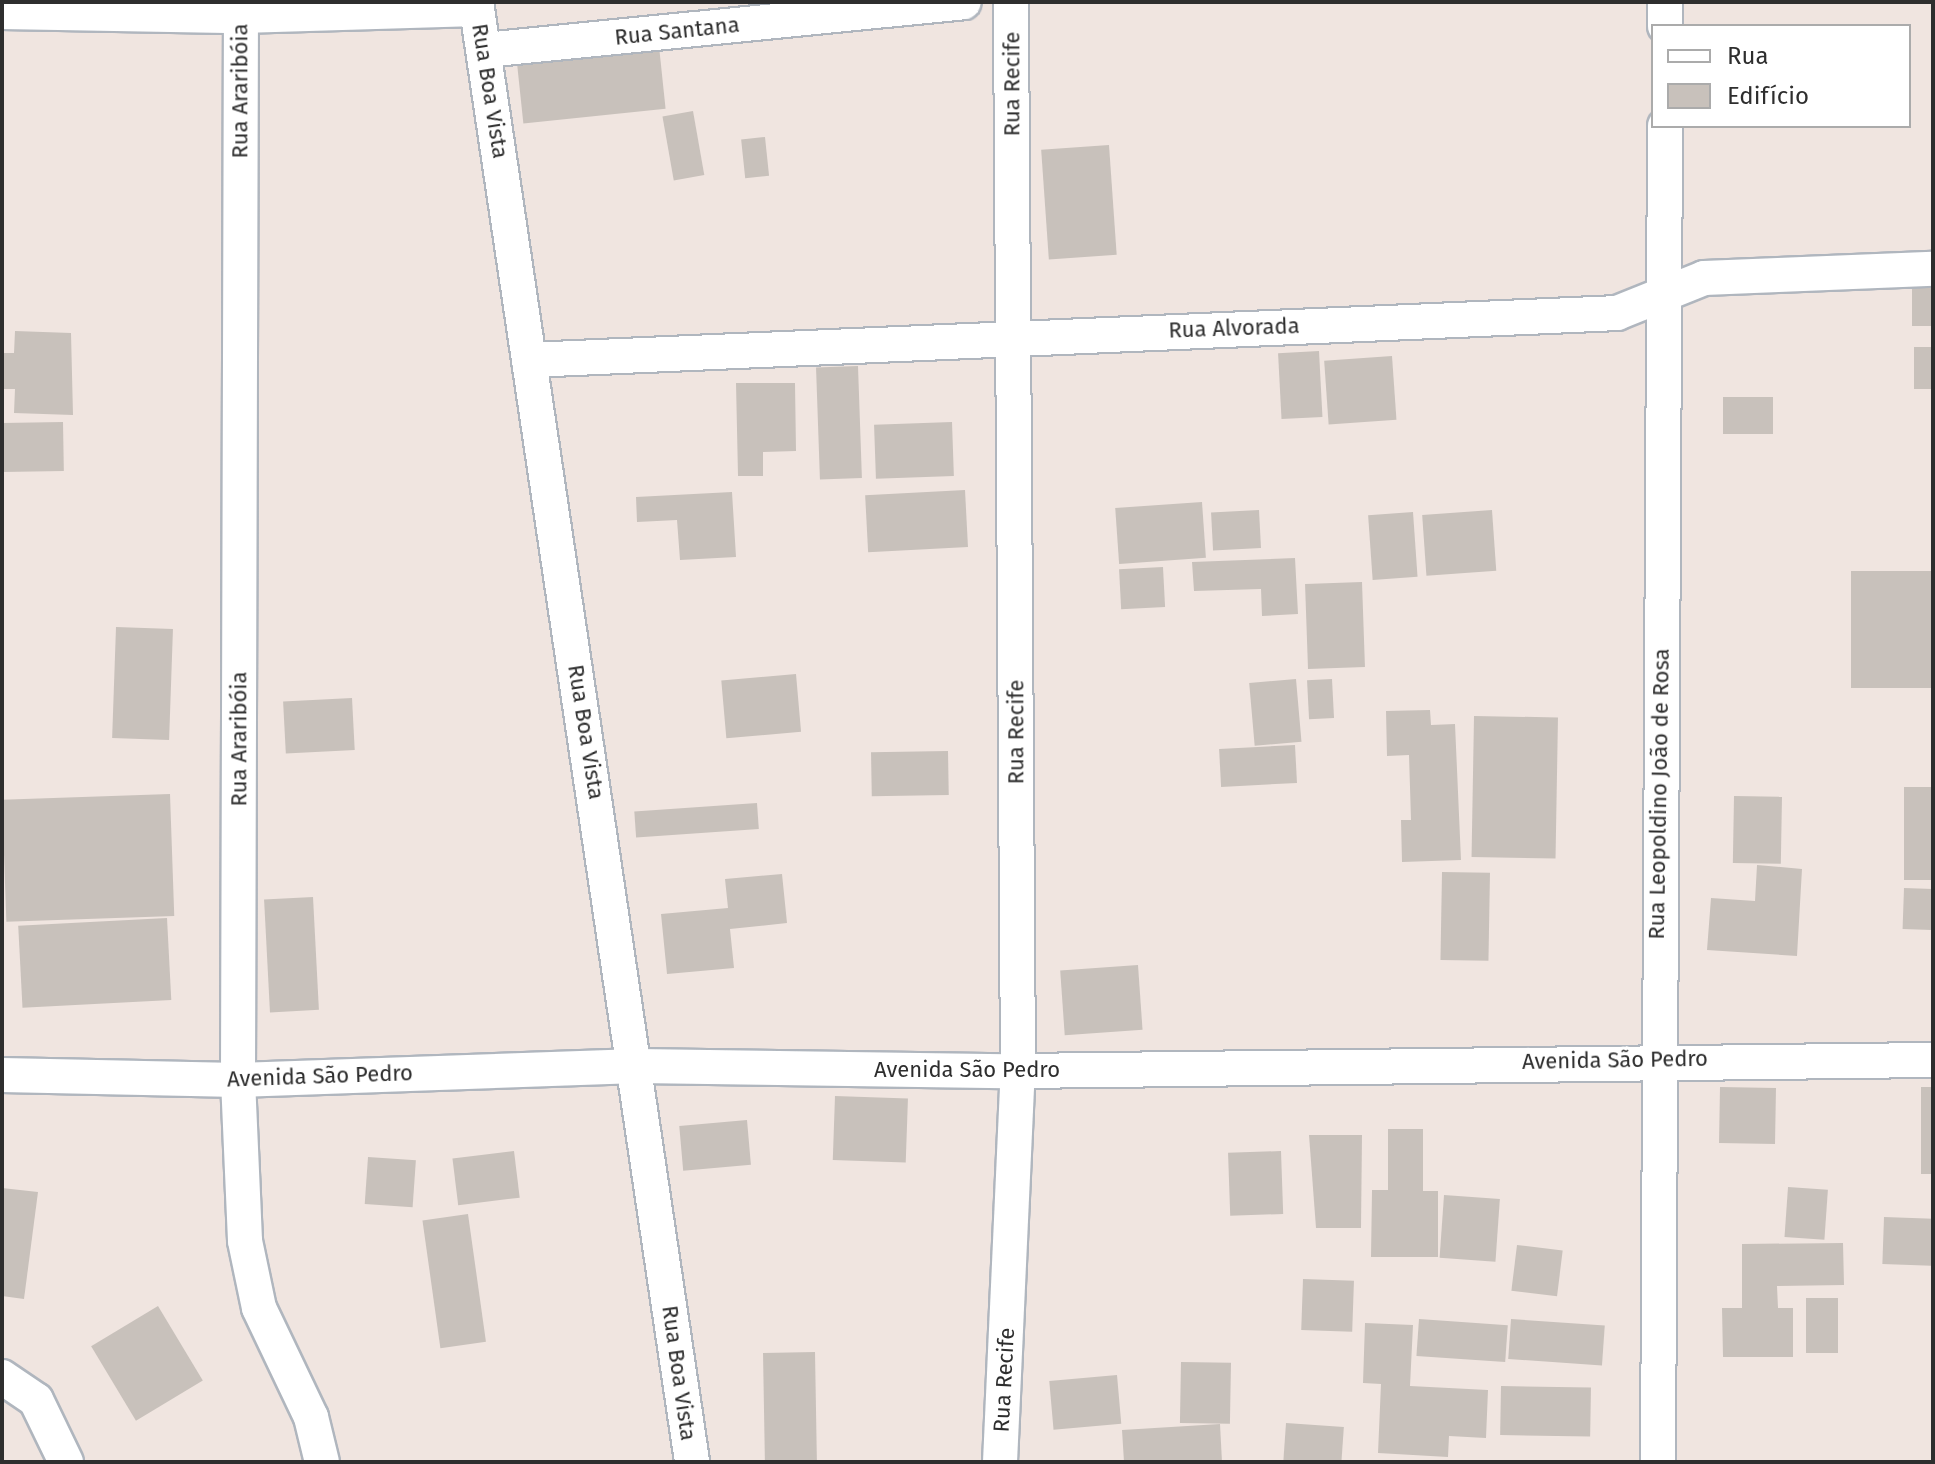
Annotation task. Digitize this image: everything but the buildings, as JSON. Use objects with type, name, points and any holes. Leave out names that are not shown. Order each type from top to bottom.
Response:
[{"type":"street","name":"Rua Santana","points":[[485,50],[964,2]]},
{"type":"street","name":"Rua Recife","points":[[1000,1462],[1018,1071],[1011,2]]},
{"type":"street","points":[[1665,2],[1665,24]]},
{"type":"street","name":"Rua Boa Vista","points":[[476,6],[638,1066],[692,1462]]},
{"type":"street","points":[[2,12],[476,6]]},
{"type":"street","name":"Rua Araribóia","points":[[241,9],[238,1080],[245,1241],[259,1308],[311,1417],[322,1462]]},
{"type":"street","name":"Rua Leopoldino João de Rosa","points":[[1658,1462],[1656,1058],[1665,128]]},
{"type":"street","name":"Rua Alvorada","points":[[529,360],[1617,313],[1704,278],[1933,269]]},
{"type":"street","name":"Avenida São Pedro","points":[[2,1075],[238,1080],[638,1066],[1018,1071],[1656,1058],[1933,1060]]},
{"type":"street","points":[[2,1377],[36,1400],[66,1462]]}]
